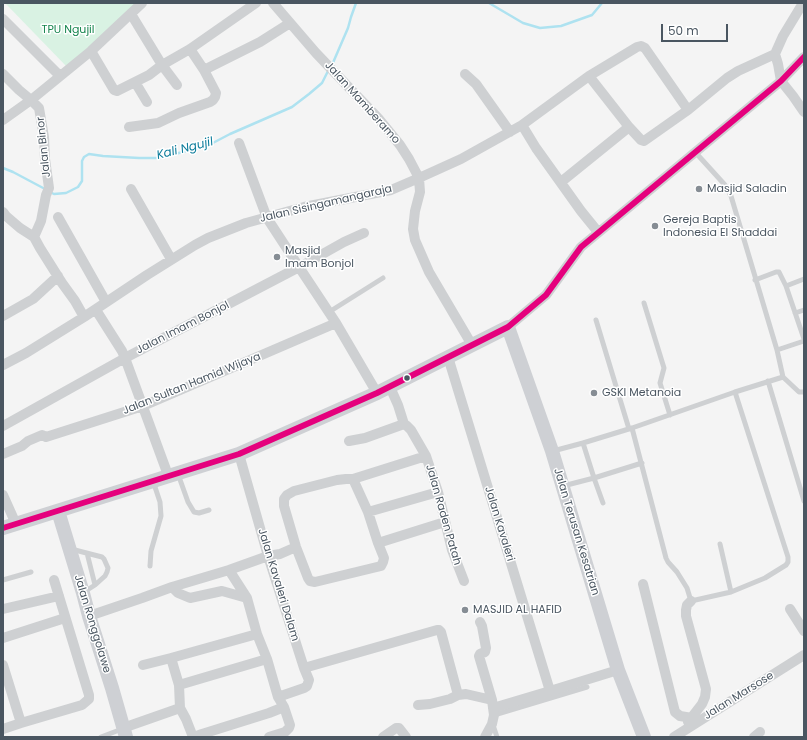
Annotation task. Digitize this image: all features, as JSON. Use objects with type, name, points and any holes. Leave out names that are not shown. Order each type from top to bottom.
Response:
[{"type":"street","points":[[3,120],[31,100],[91,51],[142,3]]},
{"type":"street","points":[[91,51],[114,90],[118,90],[149,75],[162,65],[190,49],[256,3]]},
{"type":"street","points":[[803,3],[783,36],[775,54],[781,81],[804,112]]},
{"type":"street","name":"Jalan Mamberamo","points":[[277,4],[290,23],[316,53],[378,118],[400,145],[409,159],[419,178],[420,192],[415,211],[413,229],[415,240],[429,272],[472,346]]},
{"type":"street","points":[[131,14],[162,65],[177,85]]},
{"type":"street","points":[[3,19],[60,76]]},
{"type":"street","points":[[204,70],[260,42],[290,23]]},
{"type":"street","name":"Jalan Sisingamangaraja","points":[[3,365],[26,353],[96,310],[171,260],[208,238],[246,223],[304,207],[391,190],[461,159],[522,125],[589,76],[632,49],[641,46],[645,48],[688,110]]},
{"type":"street","points":[[129,127],[158,123],[179,113],[210,102],[215,97],[216,93],[204,70],[190,49]]},
{"type":"street","points":[[589,76],[629,127],[641,140],[644,141],[688,110],[727,78],[738,71],[775,54]]},
{"type":"street","points":[[3,494],[9,526],[239,454],[390,387],[508,327],[546,295],[581,247],[781,81],[804,57]]},
{"type":"street","name":"Jalan Binor","points":[[3,74],[39,108],[41,114],[44,137],[47,191],[41,221],[34,237]]},
{"type":"street","points":[[465,74],[476,84],[510,132]]},
{"type":"street","points":[[135,82],[147,102]]},
{"type":"street","points":[[522,125],[581,211],[598,232]]},
{"type":"street","points":[[561,182],[629,127]]},
{"type":"street","points":[[239,144],[267,218],[336,323],[377,393]]},
{"type":"street","points":[[131,189],[171,260]]},
{"type":"street","points":[[3,212],[20,228],[34,237],[84,317]]},
{"type":"street","points":[[58,218],[106,302]]},
{"type":"street","name":"Jalan Imam Bonjol","points":[[3,426],[125,358],[344,242],[364,233]]},
{"type":"street","points":[[3,316],[33,299],[58,276]]},
{"type":"street","points":[[96,310],[122,351],[143,406],[173,474]]},
{"type":"street","name":"Jalan Sultan Hamid Wijaya","points":[[3,454],[42,435],[46,437],[143,406],[336,323]]},
{"type":"street","name":"Jalan Terusan Kesatrian","points":[[508,327],[552,451],[618,670],[644,737]]},
{"type":"street","name":"Jalan Kavaleri","points":[[448,357],[550,691]]},
{"type":"street","name":"Jalan Raden Patah","points":[[390,387],[404,424],[411,430],[418,440],[426,456],[438,492],[452,550],[464,581]]},
{"type":"street","points":[[350,441],[365,438],[404,424]]},
{"type":"street","name":"Jalan Kavaleri Dalam","points":[[239,454],[268,556],[309,680],[307,686],[304,688],[278,697]]},
{"type":"street","points":[[353,479],[368,512],[384,558],[383,562],[381,566],[310,582],[296,547],[284,506],[284,499],[287,495],[294,491],[337,480],[353,479],[426,456]]},
{"type":"street","points":[[368,512],[438,492]]},
{"type":"street","name":"Jalan Ronggolawe","points":[[58,511],[112,688],[124,733]]},
{"type":"street","points":[[378,543],[446,522]]},
{"type":"street","points":[[89,616],[172,587],[229,570],[268,556],[280,554],[296,547]]},
{"type":"street","points":[[229,570],[247,598],[257,634],[267,659],[278,697],[290,725],[285,732],[269,737]]},
{"type":"street","points":[[3,729],[82,705],[89,699],[54,580]]},
{"type":"street","points":[[643,584],[675,712],[680,716],[692,718]]},
{"type":"street","points":[[172,587],[178,593],[190,598],[222,591],[247,598]]},
{"type":"street","points":[[3,609],[58,596]]},
{"type":"street","points":[[676,736],[692,718],[705,697],[706,689],[686,616],[687,605],[692,601]]},
{"type":"street","points":[[790,609],[804,631]]},
{"type":"street","points":[[3,638],[65,618]]},
{"type":"street","points":[[480,622],[486,648],[485,652],[478,656],[493,711],[485,737]]},
{"type":"street","points":[[304,668],[437,630],[441,632],[458,695]]},
{"type":"street","points":[[143,665],[257,634]]},
{"type":"street","name":"Jalan Marsose","points":[[676,736],[804,655]]},
{"type":"street","points":[[171,658],[178,685],[180,708],[194,737],[284,708]]},
{"type":"street","points":[[178,685],[267,659]]},
{"type":"street","points":[[3,665],[21,723]]},
{"type":"street","points":[[493,711],[550,691],[618,670]]},
{"type":"street","points":[[418,705],[430,704],[466,694],[493,711]]},
{"type":"street","points":[[124,733],[180,708]]},
{"type":"street","points":[[384,737],[396,728],[399,728],[406,737]]},
{"type":"lane","points":[[696,152],[725,185],[731,196],[777,350],[783,376],[799,392],[804,392]]},
{"type":"lane","points":[[755,280],[779,272],[786,286],[804,340],[777,350]]},
{"type":"lane","points":[[329,312],[383,278]]},
{"type":"lane","points":[[786,286],[804,279]]},
{"type":"lane","points":[[644,304],[664,368],[660,383],[670,415]]},
{"type":"lane","points":[[795,313],[804,310]]},
{"type":"lane","points":[[596,320],[642,463],[666,558],[687,588],[692,601],[731,592],[765,578],[786,565],[788,562],[788,557],[735,392]]},
{"type":"lane","points":[[552,451],[631,428],[783,376]]},
{"type":"lane","points":[[768,381],[804,501]]},
{"type":"lane","points":[[583,443],[603,503]]},
{"type":"lane","points":[[563,486],[642,463]]},
{"type":"lane","points":[[173,474],[194,512],[199,513],[209,510]]},
{"type":"lane","points":[[150,566],[151,551],[161,516],[160,502],[153,480]]},
{"type":"lane","points":[[720,544],[731,592]]},
{"type":"lane","points":[[70,549],[102,557],[108,568],[105,576],[83,593]]},
{"type":"lane","points":[[87,553],[95,585]]},
{"type":"lane","points":[[3,580],[31,572]]},
{"type":"lane","points":[[497,737],[493,711],[587,687]]},
{"type":"lane","points":[[101,737],[124,733]]},
{"type":"green space","name":"TPU Ngujil","points":[[5,3],[137,3],[67,67]]},
{"type":"waterway","name":"Kali Ngujil","points":[[332,65],[348,28],[356,3]]},
{"type":"waterway","name":"Kali Ngujil","points":[[489,3],[523,23],[540,28],[561,26],[592,15],[602,3]]},
{"type":"waterway","name":"Kali Ngujil","points":[[50,192],[54,194],[66,193],[78,187],[82,181],[82,161],[84,157],[89,154],[103,156],[160,158],[209,145],[230,134],[292,107],[322,83],[328,71]]},
{"type":"waterway","name":"Kali Ngujil","points":[[3,168],[45,189]]},
{"type":"transit line","points":[[3,528],[239,454],[377,393],[508,327],[546,295],[581,247],[781,81],[804,57]]},
{"type":"place","name":"Masjid Saladin","points":[[699,189]]},
{"type":"place","name":"Gereja Baptis Indonesia El Shaddai","points":[[655,226]]},
{"type":"place","name":"Masjid Imam Bonjol","points":[[277,257]]},
{"type":"place","name":"GSKI Metanoia","points":[[594,393]]},
{"type":"place","name":"MASJID AL HAFID","points":[[465,610]]}]
